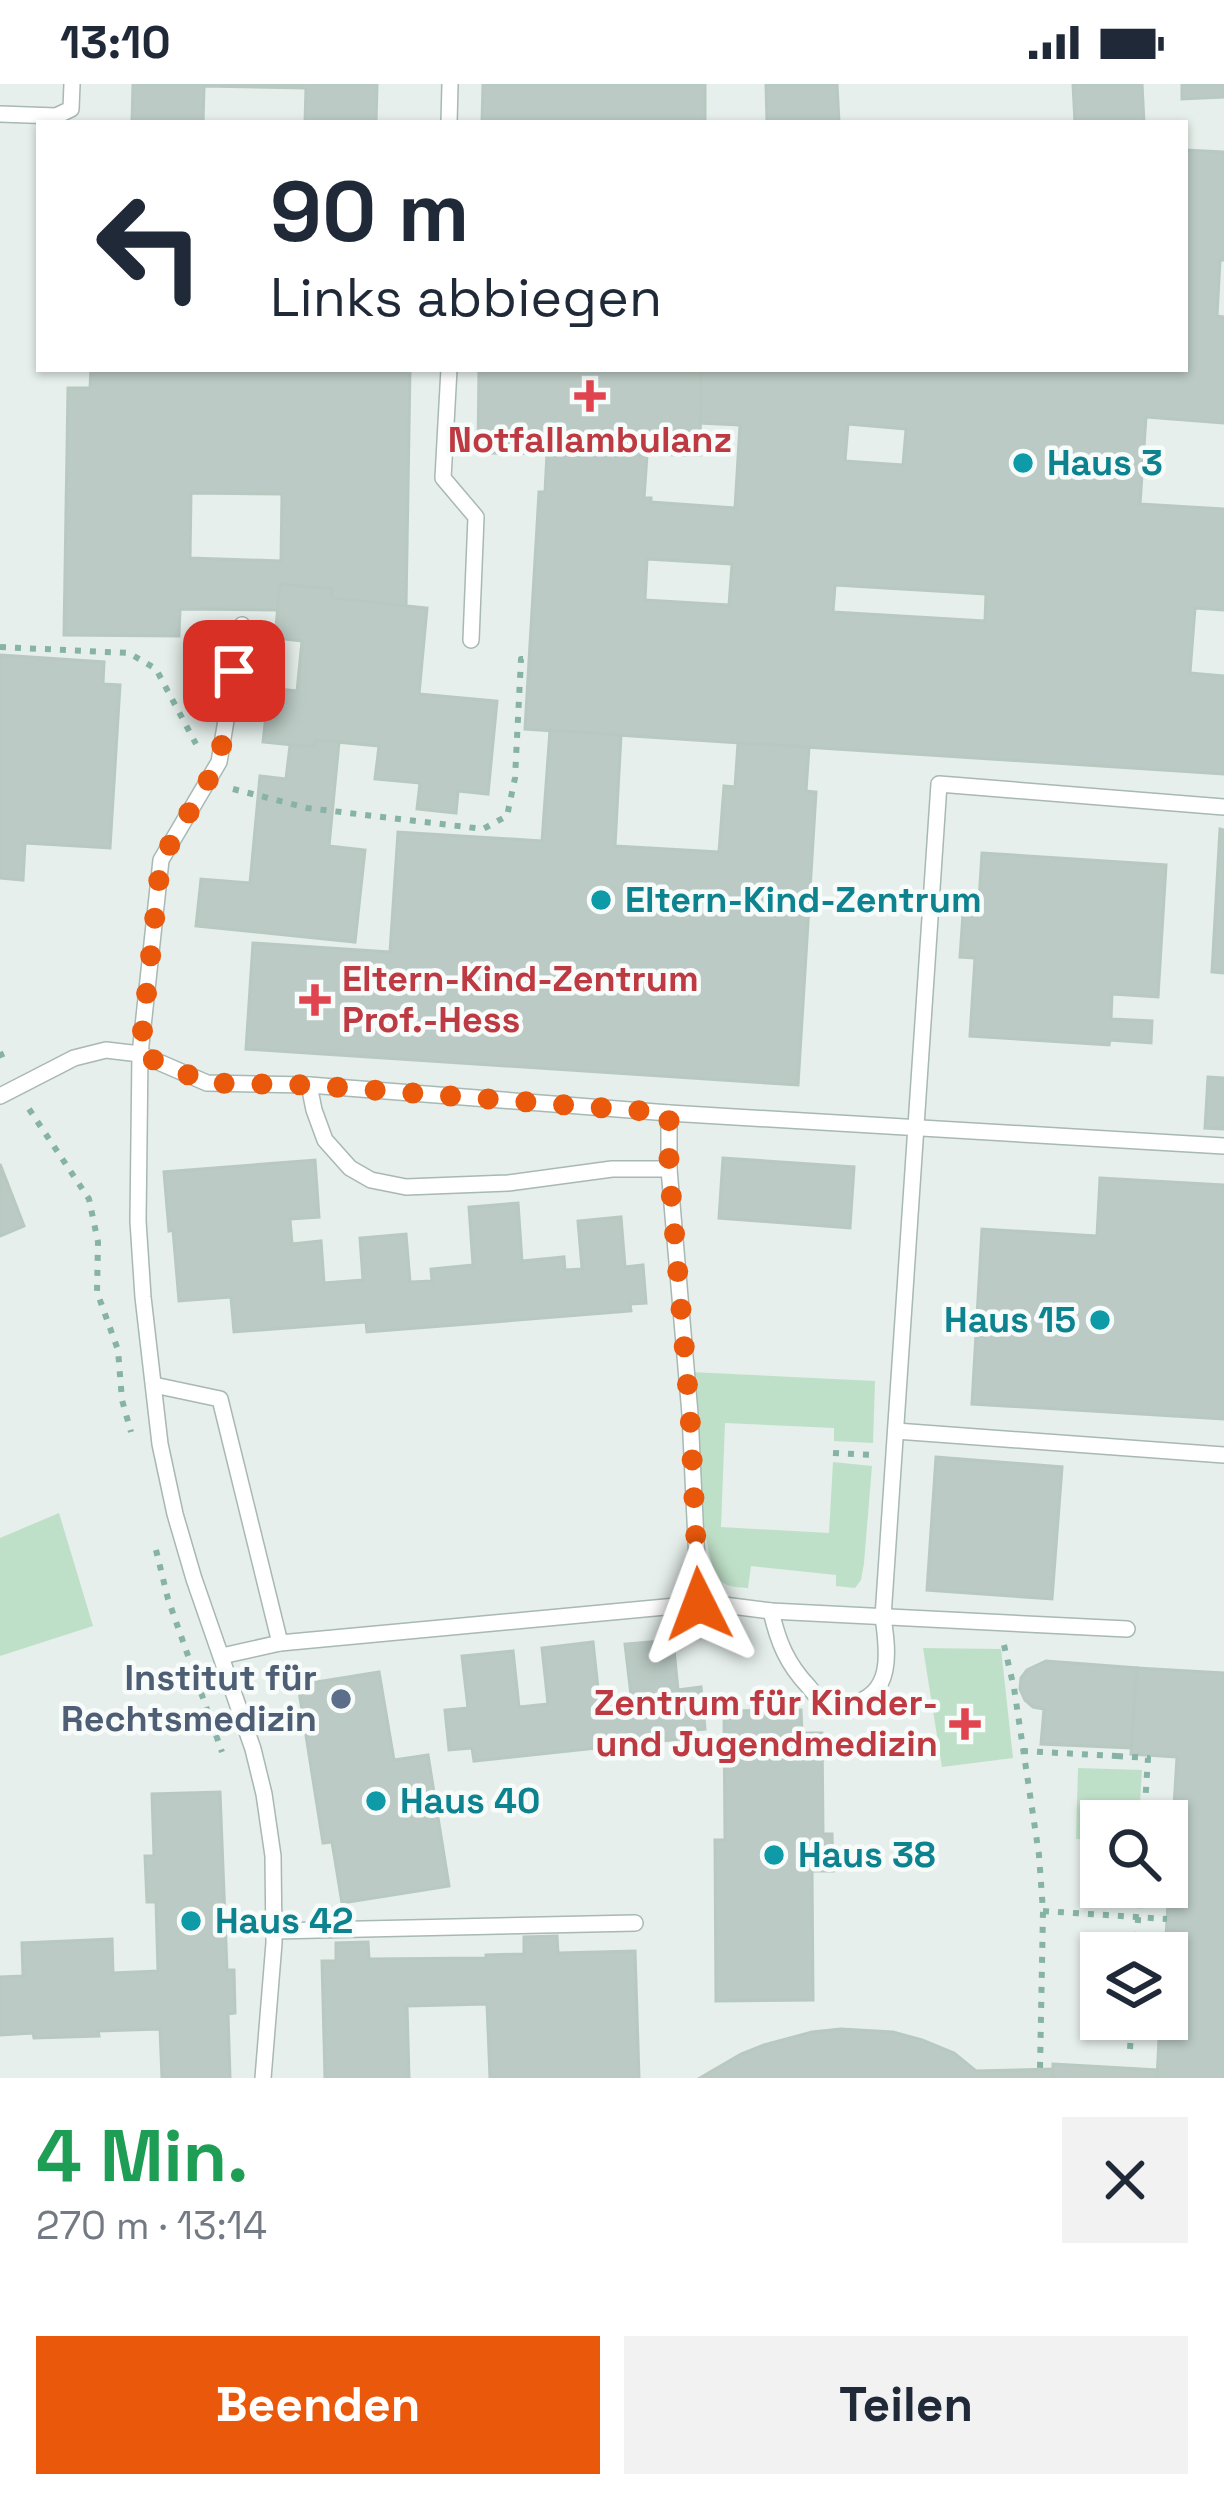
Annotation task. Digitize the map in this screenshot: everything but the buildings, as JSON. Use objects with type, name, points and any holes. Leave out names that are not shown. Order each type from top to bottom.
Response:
[{"type":"lane","points":[[0,114],[56,116],[71,109],[72,84]]},
{"type":"lane","points":[[449,120],[450,84]]},
{"type":"lane","points":[[448,372],[443,478],[476,517],[471,640]]},
{"type":"lane","points":[[242,626],[219,762],[161,860],[140,1054],[138,1221],[160,1444],[175,1514],[264,1794],[273,1856],[274,1931],[263,2078]]},
{"type":"lane","points":[[771,1611],[778,1643],[792,1670],[824,1702],[846,1706],[876,1692],[887,1670],[883,1617],[938,784],[1224,807]]},
{"type":"lane","points":[[0,1096],[74,1058],[106,1050],[140,1054],[207,1083],[309,1085],[669,1113],[1224,1146]]},
{"type":"lane","points":[[309,1085],[325,1140],[350,1168],[371,1180],[406,1186],[488,1184],[612,1169],[669,1169]]},
{"type":"lane","points":[[669,1113],[699,1604]]},
{"type":"lane","points":[[154,1385],[220,1399],[280,1642]]},
{"type":"lane","points":[[896,1431],[1224,1455]]},
{"type":"lane","points":[[222,1656],[280,1642],[699,1604],[1127,1629]]},
{"type":"lane","points":[[274,1931],[635,1922]]},
{"type":"path","points":[[0,647],[129,653],[156,669],[209,778],[307,808],[483,829],[507,816],[515,778],[520,658],[529,659]]},
{"type":"path","points":[[16,1088],[89,1199],[98,1242],[97,1292],[118,1350],[122,1400],[135,1445]]},
{"type":"path","points":[[833,1453],[894,1456]]},
{"type":"path","points":[[155,1546],[168,1599],[223,1752]]},
{"type":"path","points":[[1000,1624],[1039,1856],[1043,1911],[1040,2069]]},
{"type":"path","points":[[1022,1751],[1117,1752],[1148,1758],[1145,1800]]},
{"type":"path","points":[[1137,1932],[1139,1908]]},
{"type":"path","points":[[1043,1911],[1167,1918]]},
{"type":"path","points":[[1130,2049],[1131,2040]]},
{"type":"green space","points":[[690,1372],[875,1381],[873,1443],[834,1441],[834,1428],[725,1423],[721,1527],[829,1533],[833,1462],[872,1466],[864,1563],[855,1588],[836,1586],[836,1575],[751,1566],[748,1588],[721,1581],[707,1545]]},
{"type":"green space","points":[[59,1513],[93,1626],[0,1656],[0,1538]]},
{"type":"green space","points":[[923,1648],[1001,1649],[1013,1758],[942,1767]]},
{"type":"green space","points":[[1078,1768],[1142,1770],[1140,1800],[1080,1800],[1080,1839],[1076,1839]]},
{"type":"place","name":"Notfallambulanz","points":[[590,396]]},
{"type":"place","name":"Haus 3","points":[[1023,463]]},
{"type":"place","name":"Eltern-Kind-Zentrum","points":[[601,900]]},
{"type":"place","name":"Eltern-Kind-Zentrum Prof.-Hess","points":[[315,1000]]},
{"type":"place","name":"Haus 15","points":[[1100,1320]]},
{"type":"place","name":"Institut für Rechtsmedizin","points":[[341,1699]]},
{"type":"place","name":"Zentrum für Kinder- und Jugendmedizin","points":[[965,1724]]},
{"type":"place","name":"Haus 40","points":[[376,1801]]},
{"type":"place","name":"Haus 38","points":[[774,1855]]},
{"type":"place","name":"Haus 42","points":[[191,1921]]},
{"type":"route","points":[[234,671],[219,762],[161,860],[140,1054],[207,1083],[309,1085],[669,1113],[699,1604]]}]
